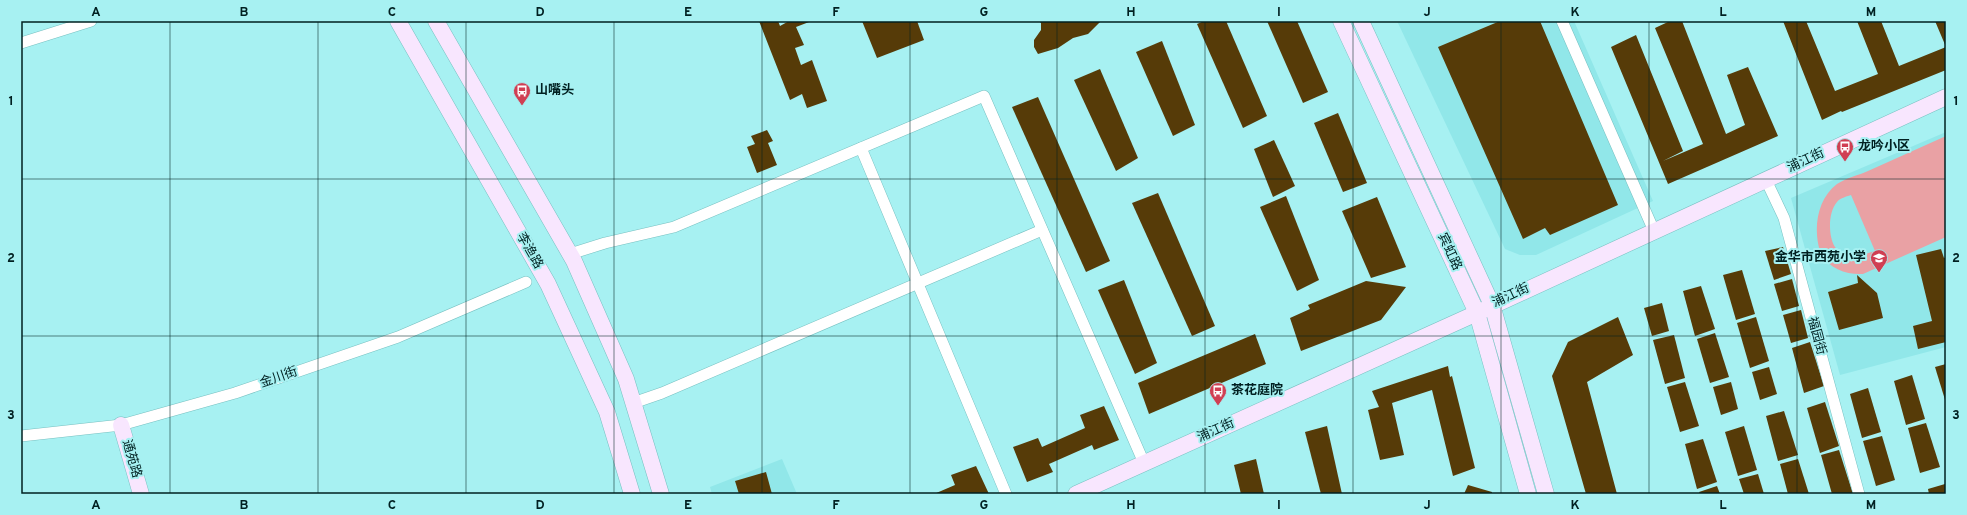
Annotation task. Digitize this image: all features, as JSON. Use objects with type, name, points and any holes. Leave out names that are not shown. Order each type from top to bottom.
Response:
[{"type":"main road","name":"李渔路","points":[[398,21],[548,284],[607,412],[632,494]]},
{"type":"main road","points":[[436,21],[570,254],[626,379],[661,494]]},
{"type":"main road","name":"宾虹路","points":[[1342,21],[1477,313],[1528,494]]},
{"type":"main road","name":"宾虹路","points":[[1361,21],[1492,305],[1546,494]]},
{"type":"main road","name":"浦江街","points":[[1076,494],[1477,313],[1946,97]]},
{"type":"main road","name":"通苑路","points":[[121,425],[140,494]]},
{"type":"street","points":[[21,43],[91,21]]},
{"type":"street","points":[[1562,21],[1654,231]]},
{"type":"street","points":[[570,254],[605,243],[674,227],[984,96],[1144,463]]},
{"type":"street","points":[[861,148],[1006,494]]},
{"type":"street","name":"福园街","points":[[1766,180],[1784,218],[1859,494]]},
{"type":"street","points":[[633,403],[1042,230]]},
{"type":"street","name":"金川街","points":[[21,436],[121,425],[235,393],[398,337],[526,282]]},
{"type":"shaded area","points":[[1397,21],[1574,21],[1653,201],[1536,255],[1520,255],[1505,249]]},
{"type":"shaded area","name":"金华市西苑小学","points":[[1946,132],[1946,347],[1840,375],[1791,198]]},
{"type":"shaded area","points":[[1946,136],[1946,237],[1863,274],[1844,272],[1827,262],[1820,251],[1817,224],[1821,206],[1830,190],[1844,180],[1868,171]],"holes":[[[1851,195],[1875,251],[1862,255],[1845,256],[1837,250],[1831,237],[1830,224],[1834,206],[1840,199]]]},
{"type":"shaded area","points":[[782,459],[797,494],[712,494],[710,487]]},
{"type":"building","points":[[759,21],[778,21],[780,26],[789,21],[809,22],[796,27],[804,45],[795,48],[801,65],[812,60],[827,101],[807,108],[802,94],[790,100]]},
{"type":"building","points":[[862,21],[917,21],[924,40],[877,58]]},
{"type":"building","points":[[1039,21],[1101,21],[1088,34],[1073,38],[1058,48],[1038,54],[1034,47],[1034,40],[1041,30],[1041,23]]},
{"type":"building","points":[[1204,21],[1226,21],[1267,116],[1243,128],[1197,24]]},
{"type":"building","points":[[1267,21],[1297,21],[1328,92],[1303,103]]},
{"type":"building","points":[[1500,21],[1540,21],[1618,205],[1550,235],[1545,228],[1523,239],[1438,47]]},
{"type":"building","points":[[1670,21],[1682,21],[1726,134],[1745,125],[1727,75],[1748,67],[1778,136],[1668,184],[1611,47],[1636,35],[1683,151],[1663,161],[1703,144],[1655,28]]},
{"type":"building","points":[[1783,21],[1806,21],[1835,91],[1878,74],[1857,21],[1881,21],[1899,66],[1946,47],[1946,70],[1842,112],[1841,111],[1822,120]]},
{"type":"building","points":[[1935,21],[1946,21],[1946,47]]},
{"type":"building","points":[[1162,41],[1195,125],[1173,136],[1136,52]]},
{"type":"building","points":[[1100,69],[1138,158],[1116,171],[1074,80]]},
{"type":"building","points":[[1038,97],[1110,261],[1086,272],[1012,107]]},
{"type":"building","points":[[1338,113],[1367,183],[1343,192],[1314,123]]},
{"type":"building","points":[[767,130],[773,141],[768,143],[777,165],[757,173],[747,147],[755,144],[751,136]]},
{"type":"building","points":[[1274,140],[1295,186],[1273,197],[1254,149]]},
{"type":"building","points":[[1158,193],[1215,326],[1192,336],[1132,203]]},
{"type":"building","points":[[1286,196],[1319,280],[1297,291],[1260,207]]},
{"type":"building","points":[[1377,197],[1406,267],[1371,278],[1342,211]]},
{"type":"building","points":[[1783,247],[1791,274],[1774,280],[1765,251]]},
{"type":"building","points":[[1941,249],[1944,258],[1946,257],[1946,342],[1918,349],[1913,326],[1932,321],[1916,255]]},
{"type":"building","points":[[1742,270],[1755,314],[1736,320],[1723,275]]},
{"type":"building","points":[[1857,275],[1877,293],[1883,318],[1839,330],[1828,292],[1858,283]]},
{"type":"building","points":[[1792,279],[1799,306],[1782,311],[1774,284]]},
{"type":"building","points":[[1124,280],[1157,363],[1135,374],[1098,290]]},
{"type":"building","points":[[1366,281],[1406,287],[1381,320],[1301,351],[1290,318],[1310,309],[1308,305]]},
{"type":"building","points":[[1701,286],[1715,329],[1695,336],[1683,291]]},
{"type":"building","points":[[1662,303],[1669,331],[1652,336],[1644,308]]},
{"type":"building","points":[[1801,310],[1808,338],[1791,343],[1783,315]]},
{"type":"building","points":[[1618,317],[1633,355],[1587,382],[1617,494],[1586,494],[1552,376],[1568,342]]},
{"type":"building","points":[[1756,317],[1769,361],[1750,368],[1737,323]]},
{"type":"building","points":[[1715,333],[1729,377],[1710,383],[1697,339]]},
{"type":"building","points":[[1255,334],[1266,364],[1149,414],[1138,383]]},
{"type":"building","points":[[1674,335],[1685,378],[1665,384],[1653,340]]},
{"type":"building","points":[[1810,342],[1824,386],[1804,393],[1792,348]]},
{"type":"building","points":[[1946,364],[1946,403],[1935,367]]},
{"type":"building","points":[[1448,366],[1450,377],[1452,376],[1475,468],[1453,476],[1432,390],[1392,403],[1404,455],[1380,460],[1368,410],[1379,407],[1372,391]]},
{"type":"building","points":[[1769,367],[1777,394],[1760,400],[1752,372]]},
{"type":"building","points":[[1912,375],[1925,419],[1906,425],[1894,381]]},
{"type":"building","points":[[1685,382],[1699,426],[1680,432],[1667,387]]},
{"type":"building","points":[[1731,382],[1738,409],[1721,415],[1713,387]]},
{"type":"building","points":[[1868,388],[1881,432],[1862,438],[1850,394]]},
{"type":"building","points":[[1825,402],[1839,446],[1820,453],[1807,408]]},
{"type":"building","points":[[1104,406],[1119,440],[1094,450],[1092,445],[1049,464],[1053,472],[1027,482],[1013,447],[1038,438],[1042,447],[1085,428],[1080,415]]},
{"type":"building","points":[[1784,411],[1798,455],[1778,461],[1766,416]]},
{"type":"building","points":[[1926,423],[1940,467],[1920,473],[1908,428]]},
{"type":"building","points":[[1327,426],[1342,494],[1321,494],[1305,432]]},
{"type":"building","points":[[1744,426],[1757,470],[1738,476],[1725,432]]},
{"type":"building","points":[[1882,436],[1895,480],[1876,486],[1863,441]]},
{"type":"building","points":[[1703,439],[1717,482],[1697,489],[1685,444]]},
{"type":"building","points":[[1839,450],[1853,494],[1832,494],[1821,455]]},
{"type":"building","points":[[1256,459],[1264,494],[1241,494],[1234,465]]},
{"type":"building","points":[[1798,459],[1809,494],[1788,494],[1780,464]]},
{"type":"building","points":[[976,466],[989,494],[934,494],[955,485],[951,475]]},
{"type":"building","points":[[766,472],[772,494],[739,494],[735,481]]},
{"type":"building","points":[[1758,474],[1764,494],[1744,494],[1739,479]]},
{"type":"building","points":[[1945,484],[1946,494],[1929,494],[1928,489]]},
{"type":"building","points":[[1468,485],[1492,492],[1492,494],[1464,494]]},
{"type":"building","points":[[1717,486],[1720,494],[1700,494],[1699,492]]},
{"type":"place","name":"山嘴头","points":[[522,106]]},
{"type":"place","name":"龙吟小区","points":[[1845,162]]},
{"type":"place","name":"金华市西苑小学","points":[[1879,273]]},
{"type":"place","name":"茶花庭院","points":[[1218,406]]}]
